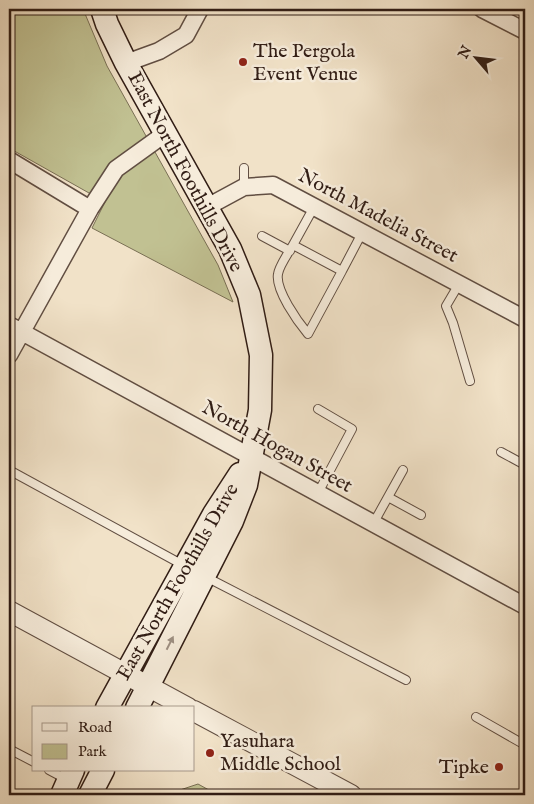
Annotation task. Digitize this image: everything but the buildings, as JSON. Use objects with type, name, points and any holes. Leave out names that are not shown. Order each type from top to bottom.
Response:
[{"type":"main road","name":"East North Foothills Drive","points":[[102,9],[107,24],[126,63],[230,249],[249,295],[261,354],[260,410],[251,457],[214,514],[195,571],[138,706]]},
{"type":"main road","name":"East North Foothills Drive","points":[[108,706],[126,674],[195,571]]},
{"type":"main road","points":[[90,795],[102,772]]},
{"type":"street","points":[[126,63],[159,52],[186,35],[200,9]]},
{"type":"street","points":[[490,11],[525,32]]},
{"type":"street","points":[[9,356],[15,328],[116,169],[166,133]]},
{"type":"street","points":[[9,160],[90,209]]},
{"type":"street","name":"North Madelia Street","points":[[207,207],[244,187],[273,185],[525,319]]},
{"type":"street","name":"North Hogan Street","points":[[15,328],[525,606]]},
{"type":"street","points":[[9,612],[184,706]]},
{"type":"street","points":[[195,712],[351,795]]},
{"type":"lane","points":[[244,168],[244,187]]},
{"type":"lane","points":[[314,207],[278,274],[280,289],[294,316],[308,334],[362,232]]},
{"type":"lane","points":[[262,236],[342,271]]},
{"type":"lane","points":[[459,284],[446,306],[470,381]]},
{"type":"lane","points":[[318,409],[352,429],[318,493]]},
{"type":"lane","points":[[501,452],[525,465]]},
{"type":"lane","points":[[9,470],[195,571],[406,680]]},
{"type":"lane","points":[[373,524],[403,470]]},
{"type":"lane","points":[[388,497],[421,515]]},
{"type":"lane","points":[[476,717],[525,745]]},
{"type":"lane","points":[[9,749],[32,761]]},
{"type":"green space","points":[[9,9],[83,9],[107,66],[218,265],[233,302],[92,228],[105,202],[9,148]]},
{"type":"green space","points":[[198,784],[218,795],[177,795],[180,790]]},
{"type":"place","name":"The Pergola Event Venue","points":[[243,62]]},
{"type":"place","name":"Yasuhara Middle School","points":[[210,753]]},
{"type":"place","name":"Tipke","points":[[499,767]]}]
